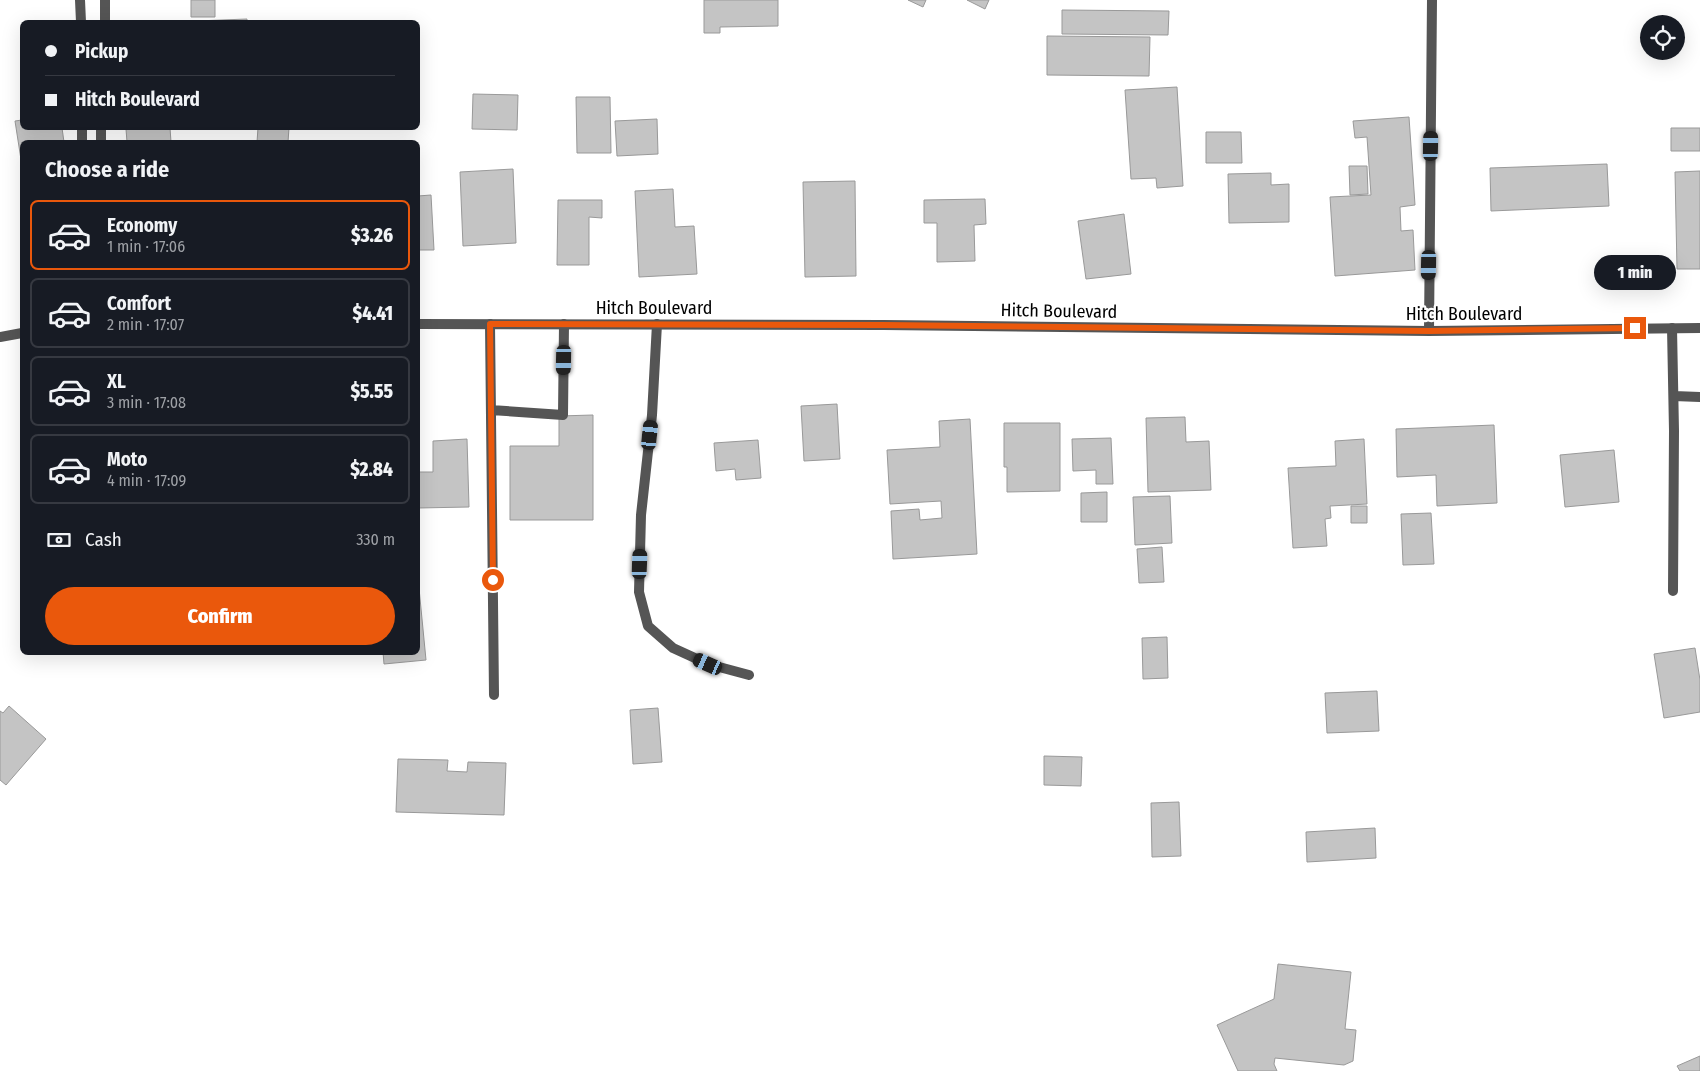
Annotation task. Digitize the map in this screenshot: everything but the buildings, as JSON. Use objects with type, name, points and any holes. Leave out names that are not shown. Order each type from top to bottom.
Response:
[{"type":"street","points":[[80,0],[81,20]]},
{"type":"street","points":[[104,20],[105,0]]},
{"type":"street","points":[[1429,331],[1432,0]]},
{"type":"street","name":"Hitch Boulevard","points":[[420,324],[657,324],[1429,331],[1700,328]]},
{"type":"street","points":[[490,324],[494,695]]},
{"type":"street","points":[[492,410],[562,415],[564,324]]},
{"type":"street","points":[[657,324],[652,416],[641,515],[639,592],[648,626],[673,648],[708,664],[749,675]]},
{"type":"street","points":[[1672,328],[1674,396],[1673,591]]},
{"type":"street","points":[[0,337],[20,333]]},
{"type":"street","points":[[1674,396],[1700,398]]},
{"type":"route","points":[[493,580],[490,324],[884,325],[1429,331],[1635,328]]}]
